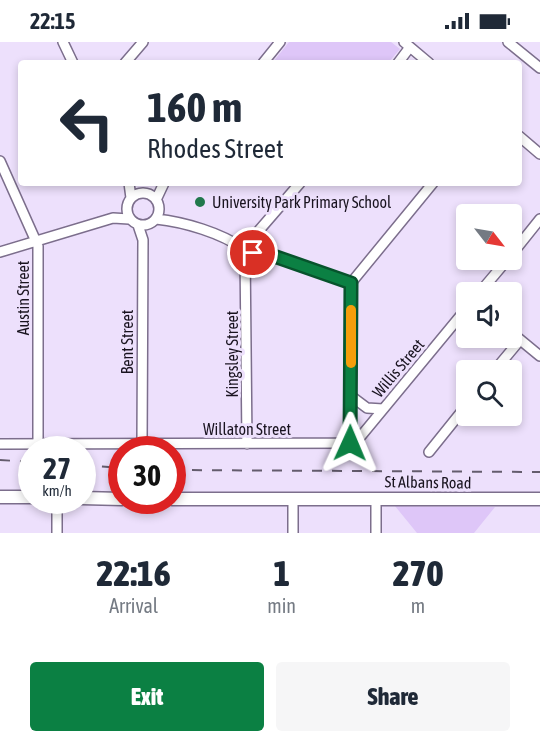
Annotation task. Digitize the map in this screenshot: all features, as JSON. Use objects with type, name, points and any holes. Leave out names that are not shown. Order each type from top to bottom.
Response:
[{"type":"main road","points":[[0,497],[18,497]]},
{"type":"main road","name":"St Albans Road","points":[[186,498],[540,500]]},
{"type":"street","points":[[63,42],[72,60]]},
{"type":"street","points":[[128,60],[143,42]]},
{"type":"street","points":[[265,60],[280,42]]},
{"type":"street","points":[[508,42],[540,68]]},
{"type":"street","points":[[400,60],[407,45],[425,60]]},
{"type":"street","points":[[522,139],[540,154]]},
{"type":"street","name":"Austin Street","points":[[0,161],[37,241],[38,436]]},
{"type":"street","points":[[133,186],[158,215],[351,283]]},
{"type":"street","points":[[113,218],[161,186]]},
{"type":"street","name":"Kingsley Street","points":[[247,444],[247,264],[250,248],[258,233],[297,186]]},
{"type":"street","points":[[350,443],[351,283],[431,186]]},
{"type":"street","points":[[126,208],[129,219]]},
{"type":"street","points":[[0,252],[113,218],[129,219],[142,225],[158,215]]},
{"type":"street","points":[[522,242],[540,219]]},
{"type":"street","name":"Bent Street","points":[[142,225],[142,436]]},
{"type":"street","points":[[488,282],[499,270]]},
{"type":"street","name":"Willis Street","points":[[350,443],[362,436],[456,321]]},
{"type":"street","points":[[522,342],[540,356]]},
{"type":"street","points":[[503,360],[513,348]]},
{"type":"street","points":[[351,396],[367,408],[383,409]]},
{"type":"street","points":[[429,452],[456,418]]},
{"type":"street","name":"Willaton Street","points":[[186,444],[350,443]]},
{"type":"street","name":"Willaton Street","points":[[0,444],[18,444]]},
{"type":"street","points":[[292,533],[293,498]]},
{"type":"street","points":[[376,498],[376,533]]},
{"type":"street","points":[[57,514],[57,533]]},
{"type":"shaded area","points":[[289,42],[391,42],[400,49],[391,60],[275,60]]},
{"type":"shaded area","points":[[395,506],[495,507],[474,533],[417,533]]},
{"type":"railway","points":[[0,460],[18,461]]},
{"type":"railway","points":[[96,466],[108,467]]},
{"type":"railway","points":[[186,470],[540,472]]},
{"type":"slow traffic","points":[[351,310],[351,363]]},
{"type":"place","name":"University Park Primary School","points":[[200,202]]},
{"type":"route","points":[[253,253],[268,254],[351,283],[350,443]]}]
